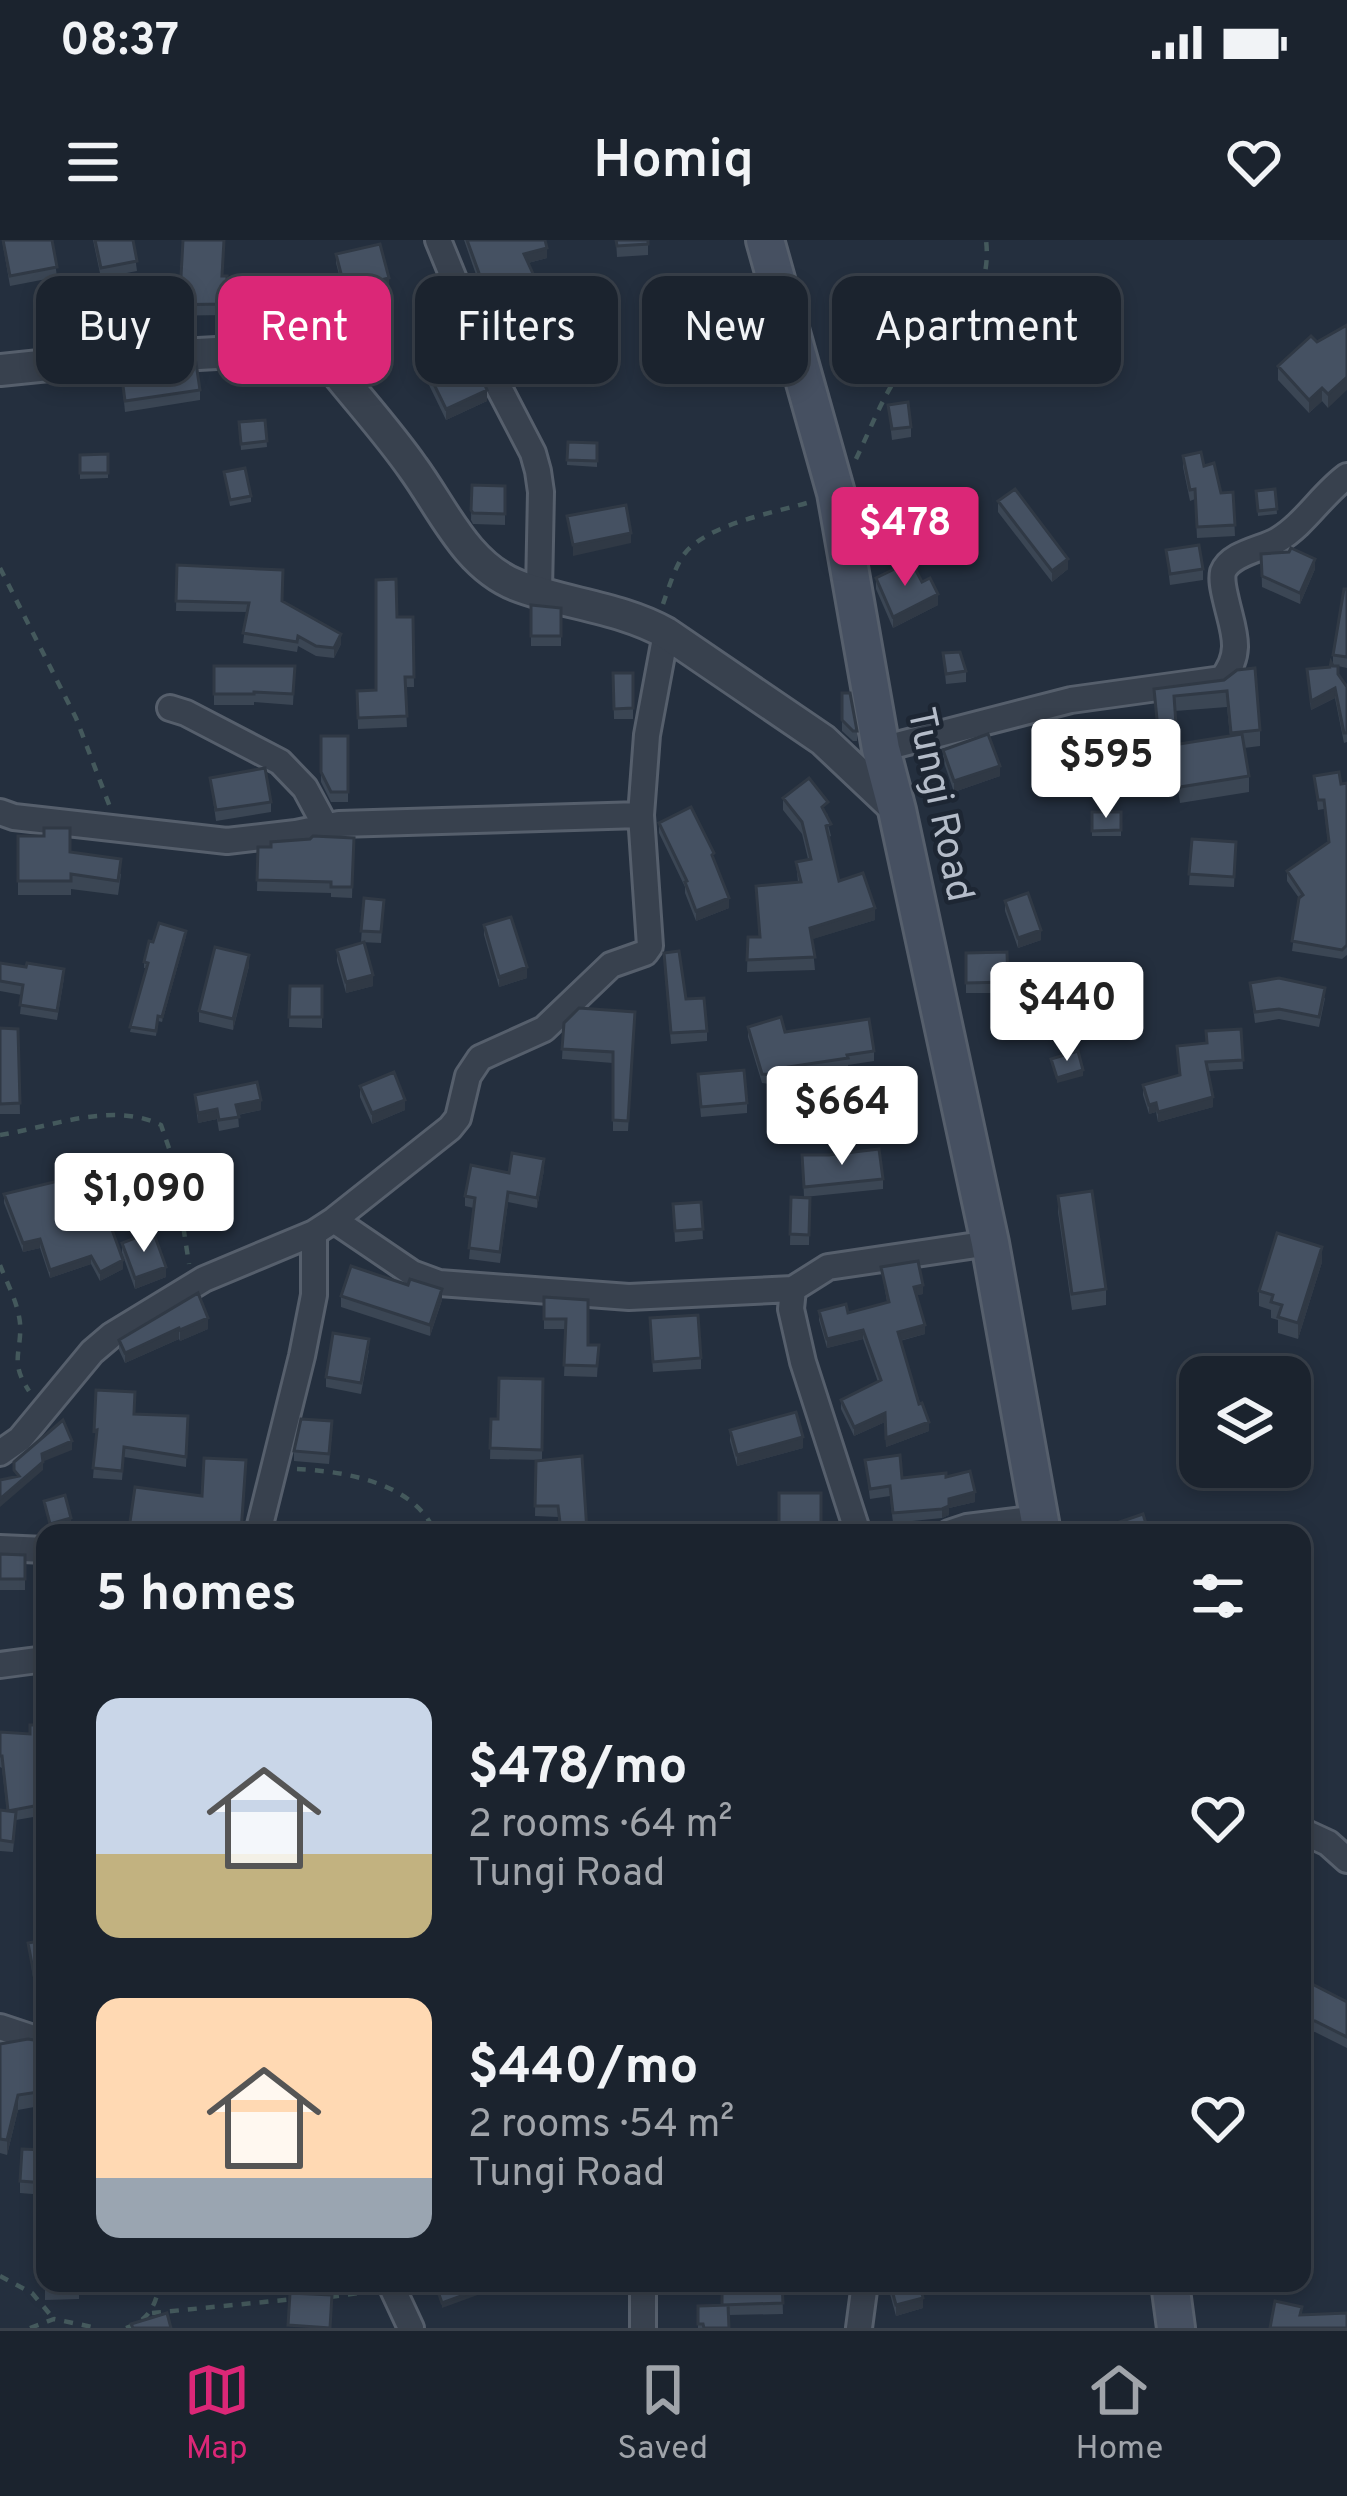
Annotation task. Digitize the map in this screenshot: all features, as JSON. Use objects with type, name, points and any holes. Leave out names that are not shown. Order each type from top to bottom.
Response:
[{"type":"main road","name":"Tungi Road","points":[[765,240],[836,496],[881,748],[990,1243],[1040,1524]]},
{"type":"main road","points":[[1171,2292],[1176,2328]]},
{"type":"street","points":[[439,240],[496,382],[538,470],[538,591]]},
{"type":"street","points":[[0,370],[107,358],[253,351],[326,363],[412,465],[471,552],[490,570],[514,584],[660,629],[823,740],[897,810]]},
{"type":"street","points":[[881,748],[1071,700],[1222,679],[1236,652],[1222,583],[1224,570],[1287,533],[1347,476]]},
{"type":"street","points":[[0,1453],[20,1439],[101,1343],[192,1286],[324,1226],[450,1128],[458,1118],[468,1076],[481,1058],[544,1029],[611,965],[644,953],[650,946],[641,815],[660,629]]},
{"type":"street","points":[[170,708],[280,762],[305,788],[326,827]]},
{"type":"street","points":[[0,812],[227,841],[339,824],[641,815]]},
{"type":"street","points":[[324,1226],[412,1273],[439,1282],[629,1297],[793,1288],[828,1267],[990,1243]]},
{"type":"street","points":[[260,1524],[302,1356],[324,1226]]},
{"type":"street","points":[[793,1288],[791,1309],[803,1362],[855,1524]]},
{"type":"street","points":[[0,1548],[36,1550]]},
{"type":"street","points":[[0,1665],[36,1660]]},
{"type":"street","points":[[1311,1836],[1347,1861]]},
{"type":"street","points":[[0,2026],[36,2039]]},
{"type":"street","points":[[395,2292],[411,2328]]},
{"type":"street","points":[[643,2292],[643,2328]]},
{"type":"street","points":[[859,2328],[865,2292]]},
{"type":"path","points":[[660,629],[681,559],[691,545],[711,532],[836,496],[894,380],[971,305],[986,278],[986,240]]},
{"type":"path","points":[[0,568],[76,718],[118,829]]},
{"type":"path","points":[[0,1135],[80,1118],[144,1117],[161,1125],[173,1160],[192,1286]]},
{"type":"path","points":[[0,1265],[18,1312],[20,1377],[43,1413]]},
{"type":"path","points":[[273,1467],[338,1471],[373,1482],[421,1510],[430,1524]]},
{"type":"path","points":[[0,2276],[32,2293],[53,2319]]},
{"type":"path","points":[[152,2313],[158,2292]]},
{"type":"path","points":[[328,2297],[360,2292]]},
{"type":"path","points":[[126,2328],[152,2313],[311,2298]]},
{"type":"path","points":[[30,2328],[53,2319],[98,2328]]},
{"type":"building","points":[[3,240],[52,240],[57,267],[10,276]]},
{"type":"building","points":[[95,240],[133,240],[137,261],[101,268]]},
{"type":"building","points":[[183,240],[224,240],[218,304],[194,304],[194,276],[181,276]]},
{"type":"building","points":[[467,240],[545,240],[547,248],[524,254],[534,276],[480,276]]},
{"type":"building","points":[[616,240],[648,240],[648,244],[617,246]]},
{"type":"building","points":[[380,244],[388,276],[342,276],[336,254]]},
{"type":"building","points":[[1347,325],[1347,377],[1328,394],[1322,388],[1309,400],[1278,366],[1311,336],[1317,342]]},
{"type":"building","points":[[194,363],[200,390],[125,401],[123,384],[194,384]]},
{"type":"building","points":[[434,384],[484,384],[487,390],[446,409]]},
{"type":"building","points":[[908,402],[911,427],[892,429],[888,405]]},
{"type":"building","points":[[265,420],[267,441],[241,444],[239,422]]},
{"type":"building","points":[[568,442],[597,443],[597,461],[567,460]]},
{"type":"building","points":[[1201,452],[1204,466],[1214,463],[1221,493],[1233,492],[1235,525],[1197,527],[1195,489],[1190,490],[1183,456]]},
{"type":"building","points":[[108,454],[108,473],[80,473],[80,455]]},
{"type":"building","points":[[245,468],[251,496],[230,500],[224,472]]},
{"type":"building","points":[[472,485],[505,486],[505,514],[473,513]]},
{"type":"building","points":[[1015,489],[1068,559],[1052,571],[998,501]]},
{"type":"building","points":[[1275,489],[1277,509],[1258,511],[1256,491]]},
{"type":"building","points":[[626,505],[631,533],[573,545],[567,516]]},
{"type":"building","points":[[1199,545],[1203,569],[1170,574],[1166,550]]},
{"type":"building","points":[[1291,548],[1315,559],[1300,593],[1262,576],[1261,554]]},
{"type":"building","points":[[911,561],[922,582],[930,578],[938,594],[893,617],[876,578]]},
{"type":"building","points":[[177,565],[283,570],[282,601],[341,634],[334,648],[316,646],[298,636],[297,642],[243,633],[249,603],[176,601]]},
{"type":"building","points":[[396,579],[397,617],[413,617],[414,677],[405,677],[407,716],[358,718],[357,691],[376,690],[376,580]]},
{"type":"building","points":[[1347,589],[1347,657],[1333,655]]},
{"type":"building","points":[[531,605],[561,608],[561,636],[531,636]]},
{"type":"building","points":[[960,652],[966,671],[946,674],[943,653]]},
{"type":"building","points":[[1331,662],[1338,666],[1347,687],[1347,733],[1335,688],[1311,701],[1307,669],[1330,667]]},
{"type":"building","points":[[214,666],[295,666],[293,694],[214,694]]},
{"type":"building","points":[[1255,668],[1260,730],[1231,733],[1227,691],[1174,696],[1177,738],[1159,740],[1154,689],[1224,680],[1237,670]]},
{"type":"building","points":[[613,673],[633,673],[633,708],[614,709]]},
{"type":"building","points":[[842,693],[850,693],[857,731],[842,720]]},
{"type":"building","points":[[988,734],[1000,766],[954,781],[943,750]]},
{"type":"building","points":[[1242,734],[1249,776],[1180,787],[1173,745]]},
{"type":"building","points":[[321,736],[348,736],[348,792],[331,792],[321,772]]},
{"type":"building","points":[[265,768],[271,802],[216,810],[210,778]]},
{"type":"building","points":[[1339,772],[1341,784],[1347,783],[1347,945],[1342,950],[1292,941],[1303,895],[1287,871],[1329,842],[1324,800],[1318,800],[1314,776]]},
{"type":"building","points":[[809,778],[828,802],[822,807],[831,824],[826,826],[839,881],[863,873],[875,908],[810,928],[815,957],[747,960],[748,937],[760,937],[756,886],[801,882],[796,862],[811,859],[802,822],[783,798]]},
{"type":"building","points":[[691,807],[729,898],[696,911],[659,823]]},
{"type":"building","points":[[1092,812],[1121,812],[1121,830],[1092,831]]},
{"type":"building","points":[[44,828],[70,828],[70,852],[121,859],[118,881],[71,874],[71,881],[18,881],[18,836],[44,836]]},
{"type":"building","points":[[313,836],[354,838],[352,887],[257,880],[258,847]]},
{"type":"building","points":[[1192,839],[1236,842],[1234,877],[1189,874]]},
{"type":"building","points":[[1028,893],[1041,930],[1018,938],[1005,901]]},
{"type":"building","points":[[364,898],[384,900],[381,932],[361,931]]},
{"type":"building","points":[[511,917],[527,967],[499,977],[484,925]]},
{"type":"building","points":[[159,923],[186,931],[156,1031],[130,1027],[148,963],[144,962],[149,941],[153,942]]},
{"type":"building","points":[[364,942],[373,975],[346,982],[337,950]]},
{"type":"building","points":[[215,947],[249,955],[233,1019],[199,1011]]},
{"type":"building","points":[[679,951],[686,999],[704,998],[707,1031],[671,1033],[664,953]]},
{"type":"building","points":[[1007,952],[1008,982],[966,983],[966,953]]},
{"type":"building","points":[[0,963],[64,969],[57,1011],[20,1005],[23,985],[0,981]]},
{"type":"building","points":[[1279,978],[1325,988],[1319,1017],[1279,1009],[1255,1012],[1250,983]]},
{"type":"building","points":[[290,986],[322,986],[322,1017],[289,1017]]},
{"type":"building","points":[[579,1008],[635,1012],[628,1121],[613,1120],[613,1052],[562,1049],[564,1023]]},
{"type":"building","points":[[781,1017],[785,1032],[869,1019],[874,1051],[788,1067],[787,1076],[762,1074],[748,1027]]},
{"type":"building","points":[[0,1028],[18,1029],[20,1103],[0,1104]]},
{"type":"building","points":[[1241,1029],[1243,1060],[1206,1062],[1213,1097],[1158,1112],[1156,1103],[1149,1105],[1143,1085],[1180,1075],[1177,1046],[1207,1043],[1206,1031]]},
{"type":"building","points":[[1078,1051],[1083,1070],[1057,1078],[1051,1059]]},
{"type":"building","points":[[744,1070],[747,1103],[701,1107],[698,1074]]},
{"type":"building","points":[[394,1072],[405,1100],[372,1113],[360,1086]]},
{"type":"building","points":[[257,1082],[261,1100],[236,1105],[239,1117],[219,1120],[217,1109],[198,1113],[195,1095]]},
{"type":"building","points":[[879,1149],[883,1179],[804,1187],[802,1155]]},
{"type":"building","points":[[512,1153],[544,1159],[537,1198],[508,1192],[500,1252],[469,1248],[475,1198],[465,1196],[471,1165],[509,1173]]},
{"type":"building","points":[[58,1181],[65,1216],[102,1202],[123,1260],[100,1272],[91,1256],[50,1270],[40,1239],[23,1243],[4,1194]]},
{"type":"building","points":[[1092,1191],[1106,1289],[1072,1294],[1058,1196]]},
{"type":"building","points":[[791,1197],[810,1198],[809,1235],[790,1234]]},
{"type":"building","points":[[701,1202],[703,1229],[675,1231],[673,1204]]},
{"type":"building","points":[[153,1231],[166,1267],[135,1278],[122,1243]]},
{"type":"building","points":[[1277,1233],[1322,1247],[1298,1323],[1278,1317],[1282,1305],[1271,1302],[1273,1295],[1259,1291]]},
{"type":"building","points":[[918,1261],[923,1285],[914,1287],[925,1325],[898,1332],[929,1422],[886,1438],[885,1413],[854,1427],[841,1400],[881,1380],[863,1330],[827,1339],[819,1311],[846,1304],[848,1313],[889,1302],[881,1267]]},
{"type":"building","points":[[351,1266],[408,1285],[410,1279],[442,1289],[430,1325],[341,1296]]},
{"type":"building","points":[[198,1293],[208,1318],[125,1353],[119,1340]]},
{"type":"building","points":[[544,1297],[588,1300],[588,1345],[599,1345],[597,1366],[564,1365],[566,1319],[544,1319]]},
{"type":"building","points":[[698,1315],[701,1358],[653,1362],[650,1318]]},
{"type":"building","points":[[333,1333],[369,1339],[361,1383],[326,1377]]},
{"type":"building","points":[[499,1378],[543,1379],[542,1450],[490,1448],[491,1419],[498,1419]]},
{"type":"building","points":[[96,1390],[135,1392],[134,1414],[188,1416],[186,1457],[124,1447],[122,1471],[93,1468]]},
{"type":"building","points":[[796,1412],[803,1437],[737,1455],[730,1430]]},
{"type":"building","points":[[301,1419],[332,1421],[329,1454],[294,1451]]},
{"type":"building","points":[[63,1420],[72,1441],[42,1454],[43,1462],[0,1499],[0,1480],[19,1476],[14,1462]]},
{"type":"building","points":[[900,1455],[902,1478],[970,1471],[975,1492],[949,1499],[949,1506],[942,1509],[893,1513],[890,1486],[870,1489],[865,1460]]},
{"type":"building","points":[[582,1456],[587,1524],[560,1524],[558,1506],[535,1506],[536,1461]]},
{"type":"building","points":[[204,1458],[246,1460],[242,1524],[130,1524],[135,1487],[202,1496]]},
{"type":"building","points":[[779,1493],[821,1493],[821,1524],[779,1524]]},
{"type":"building","points":[[65,1495],[71,1518],[50,1524],[44,1501]]},
{"type":"building","points":[[1143,1514],[1146,1524],[1114,1524]]},
{"type":"building","points":[[0,1554],[25,1555],[25,1579],[0,1579]]},
{"type":"building","points":[[30,1725],[36,1725],[36,1806],[8,1811],[0,1732],[30,1734]]},
{"type":"building","points":[[0,1810],[16,1812],[13,1842],[0,1840]]},
{"type":"building","points":[[36,1942],[36,1980],[35,1980],[28,1943]]},
{"type":"building","points":[[1311,1984],[1347,2002],[1347,2037],[1311,2021]]},
{"type":"building","points":[[36,2040],[36,2092],[18,2095],[7,2140],[0,2139],[0,2044]]},
{"type":"building","points":[[22,2149],[36,2150],[36,2182],[20,2181]]},
{"type":"building","points":[[438,2292],[472,2292],[442,2303]]},
{"type":"building","points":[[722,2292],[782,2292],[783,2303],[722,2305]]},
{"type":"building","points":[[892,2292],[922,2292],[923,2298],[896,2305]]},
{"type":"building","points":[[290,2293],[332,2295],[330,2328],[288,2325]]},
{"type":"building","points":[[1275,2301],[1302,2307],[1300,2315],[1347,2313],[1347,2328],[1270,2328]]},
{"type":"building","points":[[728,2305],[729,2328],[698,2324],[698,2306]]},
{"type":"building","points":[[167,2313],[171,2328],[133,2328],[131,2324]]}]
